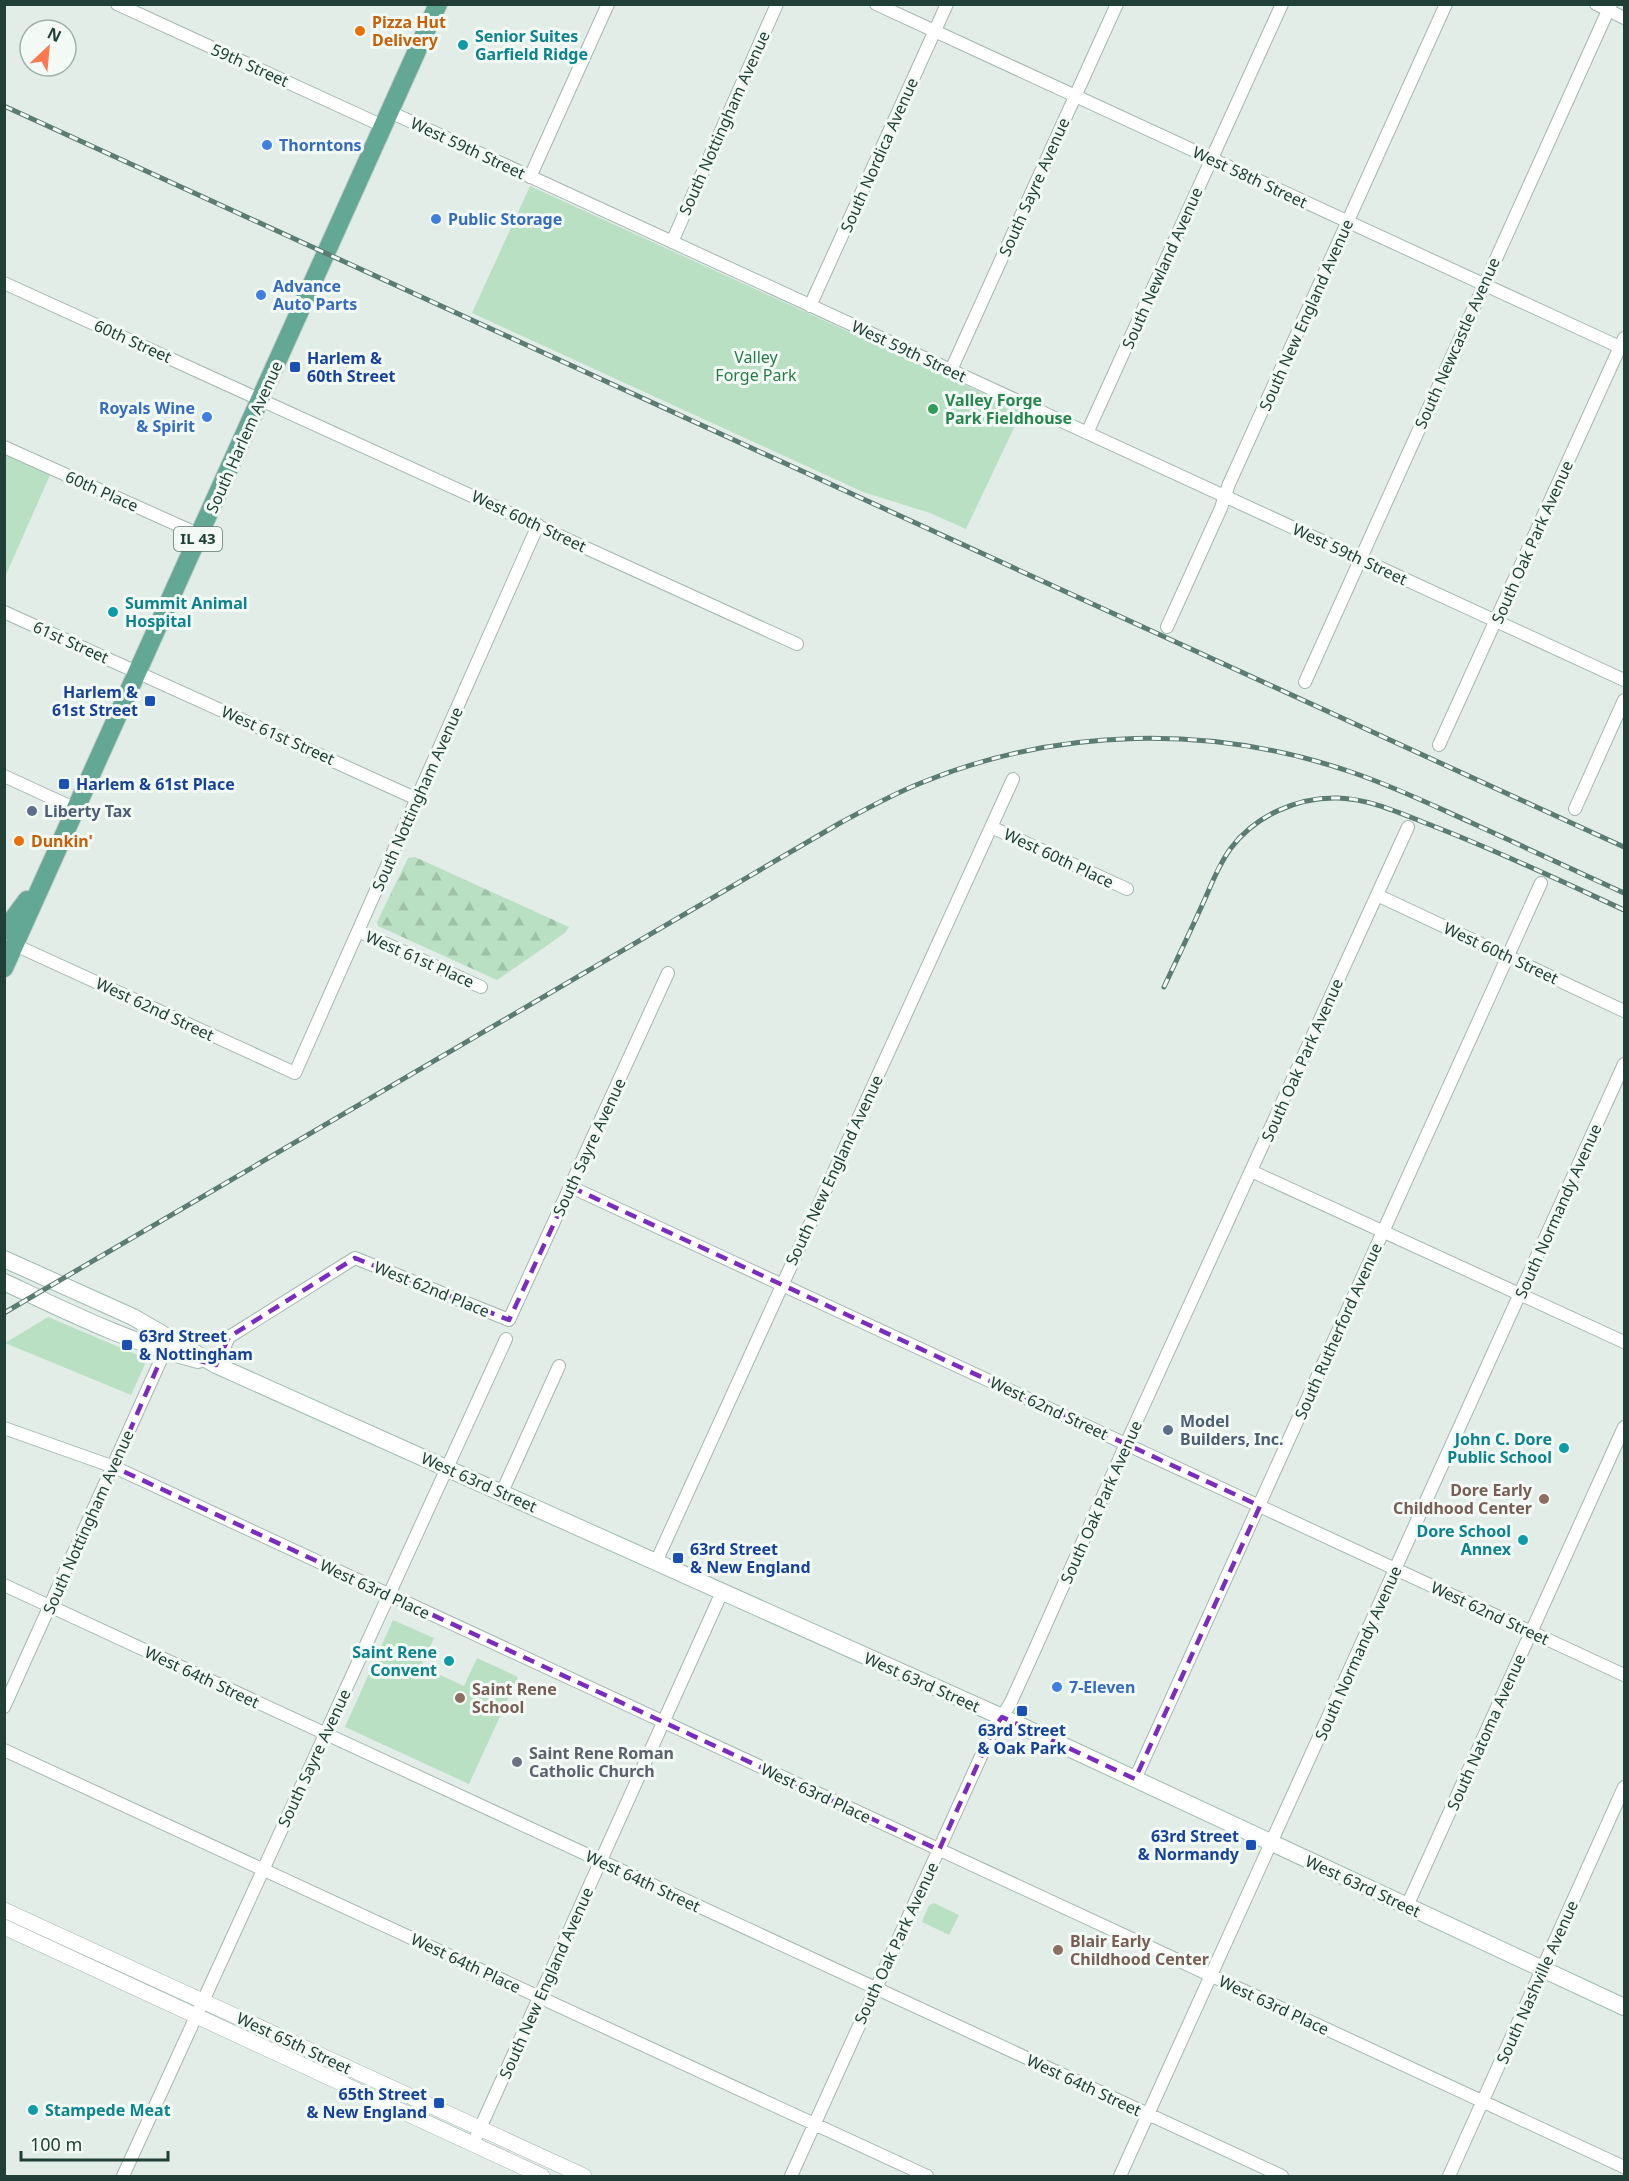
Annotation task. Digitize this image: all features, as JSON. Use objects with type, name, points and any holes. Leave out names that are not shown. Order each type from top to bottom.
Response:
[{"type":"main road","name":"South Harlem Avenue","points":[[10,938],[49,869],[438,4]]},
{"type":"main road","points":[[4,968],[10,938]]},
{"type":"main road","name":"West 63rd Street","points":[[4,1259],[134,1317],[168,1345]]},
{"type":"main road","name":"West 63rd Street","points":[[4,1282],[102,1327],[168,1345],[216,1365],[502,1492],[1002,1717],[1624,2007]]},
{"type":"street","name":"59th Street","points":[[117,4],[386,119]]},
{"type":"street","points":[[530,177],[608,4]]},
{"type":"street","name":"South Nottingham Avenue","points":[[672,242],[777,4]]},
{"type":"street","name":"West 58th Street","points":[[876,4],[1484,284],[1623,344]]},
{"type":"street","name":"South Nordica Avenue","points":[[810,306],[947,4]]},
{"type":"street","name":"South Sayre Avenue","points":[[951,370],[1117,4]]},
{"type":"street","name":"South Newland Avenue","points":[[1087,433],[1282,4]]},
{"type":"street","name":"South New England Avenue","points":[[1167,627],[1446,4]]},
{"type":"street","points":[[1596,4],[1610,7],[1624,18]]},
{"type":"street","name":"South Newcastle Avenue","points":[[1305,682],[1610,7]]},
{"type":"street","name":"West 59th Street","points":[[386,119],[530,177],[1624,680]]},
{"type":"street","name":"60th Street","points":[[4,283],[261,398]]},
{"type":"street","name":"South Oak Park Avenue","points":[[1439,745],[1623,344]]},
{"type":"street","name":"West 60th Street","points":[[261,398],[797,644]]},
{"type":"street","name":"60th Place","points":[[4,447],[200,535]]},
{"type":"street","name":"South Nottingham Avenue","points":[[296,1073],[538,525]]},
{"type":"street","name":"61st Street","points":[[4,612],[138,672]]},
{"type":"street","name":"West 61st Street","points":[[138,672],[417,799]]},
{"type":"street","points":[[1575,809],[1624,700]]},
{"type":"street","points":[[4,776],[76,809]]},
{"type":"street","name":"South New England Avenue","points":[[656,1562],[1013,779]]},
{"type":"street","name":"West 60th Place","points":[[991,827],[1127,889]]},
{"type":"street","name":"South Oak Park Avenue","points":[[791,2176],[992,1732],[1002,1717],[1035,1649],[1126,1444],[1408,827]]},
{"type":"street","name":"South Rutherford Avenue","points":[[1135,1779],[1541,883]]},
{"type":"street","name":"West 60th Street","points":[[1377,895],[1624,1011]]},
{"type":"street","name":"West 61st Place","points":[[358,931],[481,987]]},
{"type":"street","name":"West 62nd Street","points":[[10,938],[296,1073]]},
{"type":"street","name":"South Sayre Avenue","points":[[509,1320],[668,974]]},
{"type":"street","name":"South Normandy Avenue","points":[[1120,2176],[1624,1064]]},
{"type":"street","points":[[1251,1171],[1624,1342]]},
{"type":"street","name":"West 62nd Street","points":[[571,1187],[1624,1675]]},
{"type":"street","name":"West 62nd Place","points":[[216,1365],[229,1337],[355,1258],[509,1320]]},
{"type":"street","name":"South Sayre Avenue","points":[[123,2176],[506,1339]]},
{"type":"street","name":"South Nottingham Avenue","points":[[4,1707],[168,1345]]},
{"type":"street","points":[[502,1492],[559,1366]]},
{"type":"street","name":"South Natoma Avenue","points":[[1407,1906],[1624,1427]]},
{"type":"street","name":"West 63rd Place","points":[[4,1428],[114,1467],[1624,2167]]},
{"type":"street","name":"West 64th Street","points":[[4,1585],[1282,2176]]},
{"type":"street","name":"South New England Avenue","points":[[473,2144],[722,1592]]},
{"type":"street","name":"West 64th Place","points":[[4,1750],[927,2176]]},
{"type":"street","name":"South Nashville Avenue","points":[[1449,2176],[1624,1787]]},
{"type":"street","name":"West 65th Street","points":[[4,1910],[584,2176]]},
{"type":"street","name":"West 65th Street","points":[[4,1928],[542,2176]]},
{"type":"highlighted area","points":[[571,1187],[1260,1506],[1135,1779],[1002,1717],[994,1728],[939,1850],[114,1467],[164,1352],[216,1365],[229,1337],[355,1258],[509,1320]]},
{"type":"green space","name":"Valley Forge Park","points":[[530,186],[1022,411],[966,529],[930,513],[863,492],[472,313]]},
{"type":"green space","points":[[4,454],[50,475],[5,577],[4,577]]},
{"type":"green space","points":[[415,857],[569,927],[565,933],[497,980],[378,926],[377,922],[408,858]]},
{"type":"green space","points":[[48,1317],[145,1358],[145,1364],[131,1395],[5,1343]]},
{"type":"green space","name":"Saint Rene School","points":[[393,1620],[434,1638],[421,1666],[464,1686],[477,1658],[518,1677],[469,1784],[345,1727]]},
{"type":"green space","points":[[934,1903],[959,1915],[949,1935],[922,1922],[929,1905]]},
{"type":"railway","points":[[4,106],[1624,847]]},
{"type":"railway","points":[[4,1313],[840,823],[911,787],[973,764],[1026,751],[1080,742],[1135,738],[1190,740],[1244,746],[1298,756],[1382,783],[1624,893]]},
{"type":"railway","points":[[1164,987],[1216,874],[1231,848],[1252,827],[1265,818],[1292,805],[1307,801],[1350,799],[1386,808],[1529,866],[1624,910]]},
{"type":"place","name":"Pizza Hut Delivery","points":[[360,31]]},
{"type":"place","name":"Senior Suites Garfield Ridge","points":[[463,45]]},
{"type":"place","name":"Thorntons","points":[[267,145]]},
{"type":"place","name":"Public Storage","points":[[436,219]]},
{"type":"place","name":"Advance Auto Parts","points":[[261,295]]},
{"type":"place","name":"Harlem & 60th Street","points":[[295,367]]},
{"type":"place","name":"Valley Forge Park Fieldhouse","points":[[933,409]]},
{"type":"place","name":"Royals Wine & Spirit","points":[[207,417]]},
{"type":"place","name":"Summit Animal Hospital","points":[[113,612]]},
{"type":"place","name":"Harlem & 61st Street","points":[[150,701]]},
{"type":"place","name":"Harlem & 61st Place","points":[[64,784]]},
{"type":"place","name":"Liberty Tax","points":[[32,811]]},
{"type":"place","name":"Dunkin'","points":[[19,841]]},
{"type":"place","name":"63rd Street & Nottingham","points":[[127,1345]]},
{"type":"place","name":"Model Builders, Inc.","points":[[1168,1430]]},
{"type":"place","name":"John C. Dore Public School","points":[[1564,1448]]},
{"type":"place","name":"Dore Early Childhood Center","points":[[1544,1499]]},
{"type":"place","name":"Dore School Annex","points":[[1523,1540]]},
{"type":"place","name":"63rd Street & New England","points":[[678,1558]]},
{"type":"place","name":"Saint Rene Convent","points":[[449,1661]]},
{"type":"place","name":"7-Eleven","points":[[1057,1687]]},
{"type":"place","name":"Saint Rene School","points":[[460,1698]]},
{"type":"place","name":"63rd Street & Oak Park","points":[[1022,1711]]},
{"type":"place","name":"Saint Rene Roman Catholic Church","points":[[517,1762]]},
{"type":"place","name":"63rd Street & Normandy","points":[[1251,1845]]},
{"type":"place","name":"Blair Early Childhood Center","points":[[1058,1950]]},
{"type":"place","name":"65th Street & New England","points":[[439,2103]]},
{"type":"place","name":"Stampede Meat","points":[[33,2110]]}]
